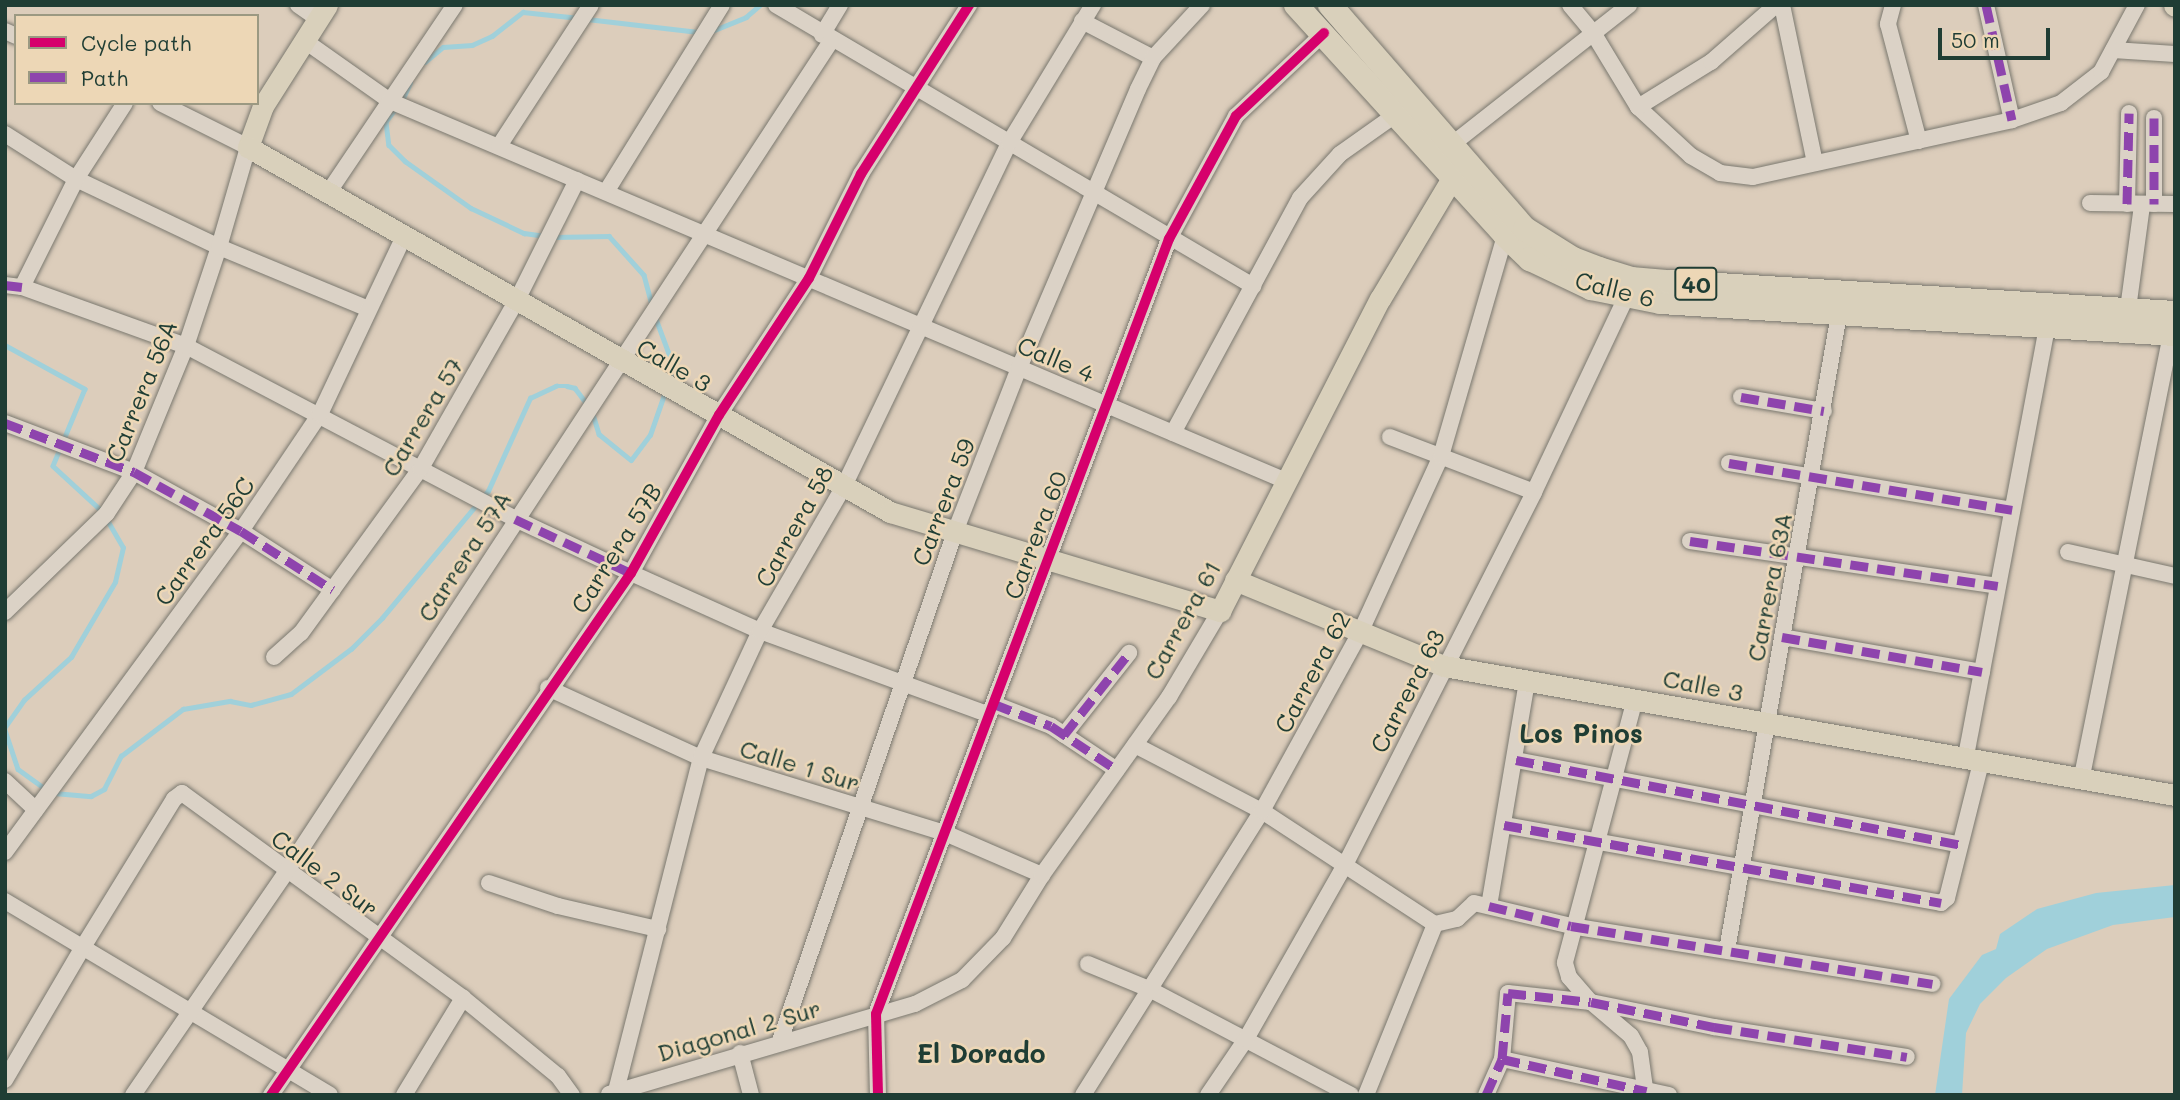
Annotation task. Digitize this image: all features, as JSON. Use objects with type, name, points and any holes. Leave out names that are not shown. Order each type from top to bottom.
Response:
[{"type":"highway","name":"Calle 6","points":[[1296,5],[1452,178],[1530,259],[1591,288],[1626,297],[1839,314],[2047,327],[2173,327]]},
{"type":"highway","name":"Calle 6","points":[[1330,5],[1525,229],[1573,259],[1631,279],[2127,309],[2173,327]]},
{"type":"main road","points":[[248,147],[260,104],[305,41],[322,12]]},
{"type":"main road","name":"Calle 3","points":[[248,147],[890,512],[1220,611]]},
{"type":"main road","name":"Carrera 61","points":[[1220,611],[1380,299],[1452,178]]},
{"type":"main road","name":"Calle 3","points":[[1235,580],[1444,666],[2175,794]]},
{"type":"street","points":[[298,5],[322,12]]},
{"type":"street","points":[[328,193],[455,5]]},
{"type":"street","points":[[606,192],[701,43],[722,5]]},
{"type":"street","name":"Carrera 57A","points":[[133,1095],[188,1010],[286,872],[515,519],[706,234],[826,38],[840,5]]},
{"type":"street","name":"Carrera 57B","points":[[271,1095],[548,688],[631,573],[719,415],[809,278],[862,174],[920,88],[969,5]]},
{"type":"street","name":"Carrera 58","points":[[611,1093],[701,758],[760,631],[845,486],[918,325],[1009,143],[1093,5]]},
{"type":"street","name":"Carrera 59","points":[[780,1041],[858,806],[955,532],[1090,192],[1153,58],[1202,5]]},
{"type":"street","points":[[1570,5],[1592,32],[1638,107],[1691,156],[1720,173],[1752,177],[2012,120],[2061,103],[2101,72],[2137,5]]},
{"type":"street","points":[[1450,146],[1629,5]]},
{"type":"street","points":[[1638,107],[1711,62],[1776,5]]},
{"type":"street","points":[[1782,5],[1815,163]]},
{"type":"street","points":[[1893,5],[1888,24],[1919,141]]},
{"type":"street","points":[[1986,5],[2012,120]]},
{"type":"street","points":[[779,7],[826,38],[920,88],[1169,239],[1253,286]]},
{"type":"street","points":[[499,146],[589,8]]},
{"type":"street","points":[[1082,21],[1153,58]]},
{"type":"street","name":"Carrera 60","points":[[878,1095],[876,1014],[1169,239],[1236,116],[1324,33]]},
{"type":"street","name":"Calle 4","points":[[305,41],[390,101],[1286,481]]},
{"type":"street","points":[[2113,50],[2175,54]]},
{"type":"street","points":[[22,286],[76,179],[124,105]]},
{"type":"street","points":[[164,105],[248,147]]},
{"type":"street","points":[[2129,113],[2141,205]]},
{"type":"street","points":[[1173,433],[1300,198],[1340,154],[1395,115]]},
{"type":"street","points":[[2127,309],[2154,118]]},
{"type":"street","points":[[5,134],[76,179],[219,247],[369,309]]},
{"type":"street","name":"Carrera 56A","points":[[5,611],[107,513],[134,472],[186,346],[248,147]]},
{"type":"street","name":"Carrera 57","points":[[274,657],[301,633],[421,468],[517,300],[577,180]]},
{"type":"street","points":[[2090,203],[2175,204]]},
{"type":"street","name":"Carrera 62","points":[[1083,1095],[1262,811],[1360,633],[1441,456],[1505,235]]},
{"type":"street","name":"Carrera 56C","points":[[5,852],[241,531],[320,414],[404,236]]},
{"type":"street","points":[[5,285],[22,286],[186,346],[320,414],[515,519],[631,573],[760,631],[900,686],[991,709],[1064,735],[1117,770]]},
{"type":"street","name":"Carrera 63","points":[[1208,1095],[1246,1039],[1346,863],[1534,492],[1626,297]]},
{"type":"street","name":"Carrera 63A","points":[[1727,950],[1813,477],[1839,314]]},
{"type":"street","points":[[1504,825],[1941,903],[1947,898],[1960,845],[1974,757],[1982,671],[2047,327]]},
{"type":"street","points":[[2082,776],[2173,327]]},
{"type":"street","points":[[1741,397],[1824,411]]},
{"type":"street","points":[[5,423],[134,472],[241,531],[333,590]]},
{"type":"street","points":[[1390,437],[1534,492]]},
{"type":"street","points":[[1728,463],[2012,510]]},
{"type":"street","points":[[1690,541],[1998,586]]},
{"type":"street","points":[[2068,552],[2175,576]]},
{"type":"street","name":"Carrera 61","points":[[876,1014],[915,1004],[962,980],[1003,938],[1042,875],[1135,745],[1220,611]]},
{"type":"street","points":[[1782,637],[1982,671]]},
{"type":"street","points":[[1064,735],[1129,653]]},
{"type":"street","points":[[1489,906],[1516,760],[1527,682]]},
{"type":"street","name":"Calle 1 Sur","points":[[548,688],[701,758],[945,833],[1042,875]]},
{"type":"street","points":[[1635,699],[1571,926],[1567,970],[1591,1002],[1631,1037],[1640,1052],[1646,1093]]},
{"type":"street","points":[[1135,745],[1262,811],[1346,863],[1435,924],[1457,919],[1474,904],[1571,926],[1931,984]]},
{"type":"street","points":[[1516,760],[1613,776],[1960,845]]},
{"type":"street","points":[[5,781],[36,810]]},
{"type":"street","name":"Calle 2 Sur","points":[[83,947],[174,799],[182,793],[286,872],[463,998],[558,1076],[572,1095]]},
{"type":"street","points":[[489,883],[558,906],[657,929]]},
{"type":"street","points":[[5,901],[330,1095]]},
{"type":"street","points":[[1366,1095],[1435,924]]},
{"type":"street","points":[[5,1080],[11,1060],[83,947]]},
{"type":"street","points":[[1088,964],[1149,989],[1352,1095]]},
{"type":"street","points":[[1486,1095],[1502,1059],[1508,993],[1591,1002],[1714,1027],[1907,1057]]},
{"type":"street","points":[[404,1095],[463,998]]},
{"type":"street","name":"Diagonal 2 Sur","points":[[611,1093],[876,1014]]},
{"type":"street","points":[[740,1053],[751,1095]]},
{"type":"street","points":[[1502,1059],[1646,1093],[1669,1095]]},
{"type":"water","points":[[2175,885],[2175,917],[2113,925],[2047,949],[2006,978],[1980,1004],[1966,1033],[1962,1095],[1935,1095],[1949,999],[1982,955],[1996,949],[2000,934],[2037,909],[2096,893]]},
{"type":"waterway","points":[[712,31],[746,17],[760,5]]},
{"type":"waterway","points":[[425,62],[443,47],[472,45],[492,36],[523,12],[579,18]]},
{"type":"waterway","points":[[587,19],[700,32]]},
{"type":"waterway","points":[[402,100],[410,83]]},
{"type":"waterway","points":[[397,107],[386,122],[389,145],[405,161],[471,208],[524,233],[545,236]]},
{"type":"waterway","points":[[554,237],[609,236],[644,275],[652,305]]},
{"type":"waterway","points":[[655,316],[674,367],[669,380]]},
{"type":"waterway","points":[[5,345],[85,389],[53,466],[103,512]]},
{"type":"waterway","points":[[54,793],[91,796],[104,789],[121,756],[183,709],[230,701],[251,705],[291,694],[351,649],[382,618],[488,491],[530,398],[556,386],[567,386],[575,388],[587,404]]},
{"type":"waterway","points":[[592,411],[599,434],[631,460],[650,435],[665,392]]},
{"type":"waterway","points":[[5,727],[24,700],[71,657],[115,582],[123,548],[107,520]]},
{"type":"waterway","points":[[5,730],[18,769],[46,789]]},
{"type":"marked path","points":[[1986,5],[2012,120]]},
{"type":"marked path","points":[[2127,204],[2129,113]]},
{"type":"marked path","points":[[2154,118],[2154,204]]},
{"type":"marked path","points":[[5,285],[22,287]]},
{"type":"marked path","points":[[1741,397],[1824,411]]},
{"type":"marked path","points":[[5,423],[134,472],[241,531],[333,590]]},
{"type":"marked path","points":[[1729,463],[2012,510]]},
{"type":"marked path","points":[[515,519],[631,573]]},
{"type":"marked path","points":[[1690,541],[1998,586]]},
{"type":"marked path","points":[[1782,637],[1982,672]]},
{"type":"marked path","points":[[1064,735],[1129,653]]},
{"type":"marked path","points":[[994,704],[1051,726],[1117,770]]},
{"type":"marked path","points":[[1516,760],[1960,845]]},
{"type":"marked path","points":[[1504,825],[1941,903]]},
{"type":"marked path","points":[[1489,906],[1571,926],[1932,984]]},
{"type":"marked path","points":[[1486,1095],[1502,1059],[1508,993],[1591,1002],[1714,1027],[1907,1057]]},
{"type":"marked path","points":[[1502,1059],[1646,1091]]},
{"type":"cycle path","points":[[271,1095],[631,573],[719,415],[809,278],[861,174],[969,5]]},
{"type":"cycle path","points":[[878,1095],[876,1014],[1169,239],[1236,116],[1324,33]]},
{"type":"district","name":"Los Pinos","points":[[1581,734]]},
{"type":"district","name":"El Dorado","points":[[981,1054]]}]
